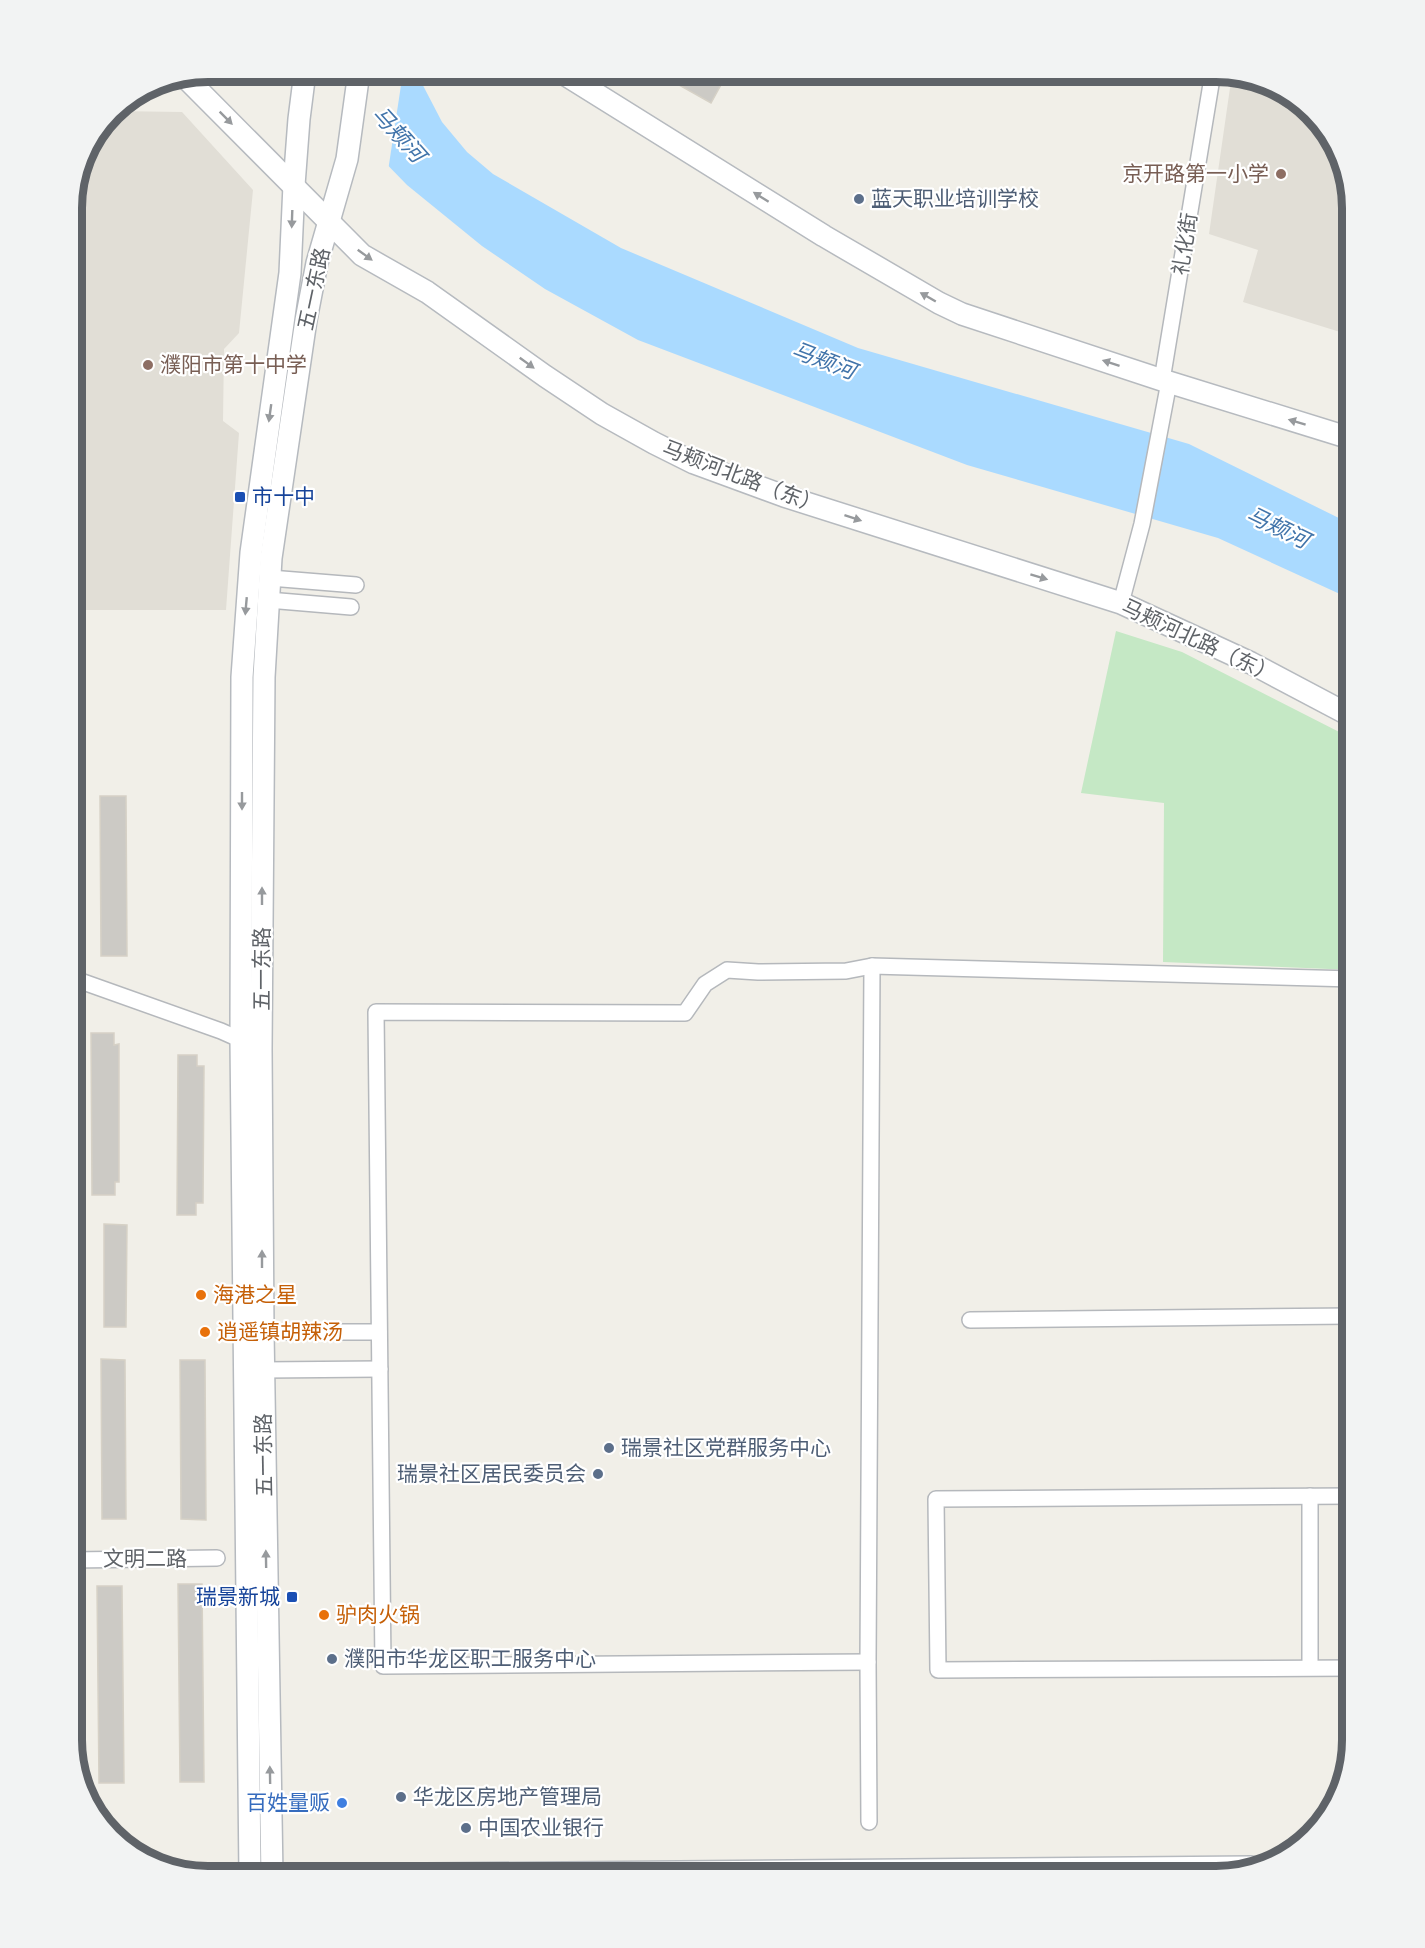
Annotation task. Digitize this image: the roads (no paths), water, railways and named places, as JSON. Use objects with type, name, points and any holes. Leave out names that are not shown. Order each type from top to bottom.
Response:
[{"type":"street","name":"五一东路","points":[[250,1865],[242,1040],[242,677],[250,553],[290,273],[294,185],[304,82]]},
{"type":"street","name":"五一东路","points":[[272,1865],[262,1332],[261,1049],[264,677],[270,578],[306,320],[317,263],[347,159],[358,82]]},
{"type":"street","points":[[578,82],[824,236],[962,314],[1342,436]]},
{"type":"street","name":"礼化街","points":[[1121,603],[1142,524],[1162,415],[1211,83]]},
{"type":"street","name":"马颊河北路（东）","points":[[192,84],[362,255],[427,292],[602,414],[654,443],[693,463],[795,500],[1121,603],[1251,663],[1342,711]]},
{"type":"street","points":[[270,578],[356,585]]},
{"type":"street","points":[[268,600],[351,607]]},
{"type":"street","points":[[869,1822],[872,966]]},
{"type":"street","points":[[868,1662],[383,1666],[376,1012],[685,1013],[705,984],[726,970],[758,972],[846,970],[872,966],[1342,979]]},
{"type":"street","points":[[82,982],[221,1031],[261,1049]]},
{"type":"street","points":[[970,1320],[1342,1316]]},
{"type":"street","points":[[262,1332],[379,1332]]},
{"type":"street","points":[[263,1370],[380,1370]]},
{"type":"street","points":[[1310,1496],[1310,1667]]},
{"type":"street","points":[[1342,1496],[936,1499],[938,1670],[1342,1668]]},
{"type":"street","name":"文明二路","points":[[82,1560],[217,1558]]},
{"type":"water","name":"马颊河","points":[[307,82],[421,82],[442,122],[467,152],[493,174],[621,248],[858,348],[1189,444],[1342,520],[1342,595],[1218,538],[967,465],[638,340],[545,289],[482,246],[407,185]]},
{"type":"place","name":"京开路第一小学","points":[[1281,174]]},
{"type":"place","name":"蓝天职业培训学校","points":[[859,199]]},
{"type":"place","name":"濮阳市第十中学","points":[[148,365]]},
{"type":"place","name":"市十中","points":[[240,497]]},
{"type":"place","name":"海港之星","points":[[201,1295]]},
{"type":"place","name":"逍遥镇胡辣汤","points":[[205,1332]]},
{"type":"place","name":"瑞景社区党群服务中心","points":[[609,1448]]},
{"type":"place","name":"瑞景社区居民委员会","points":[[598,1474]]},
{"type":"place","name":"瑞景新城","points":[[292,1597]]},
{"type":"place","name":"驴肉火锅","points":[[324,1615]]},
{"type":"place","name":"濮阳市华龙区职工服务中心","points":[[332,1659]]},
{"type":"place","name":"华龙区房地产管理局","points":[[401,1797]]},
{"type":"place","name":"百姓量贩","points":[[342,1803]]},
{"type":"place","name":"中国农业银行","points":[[466,1828]]}]
